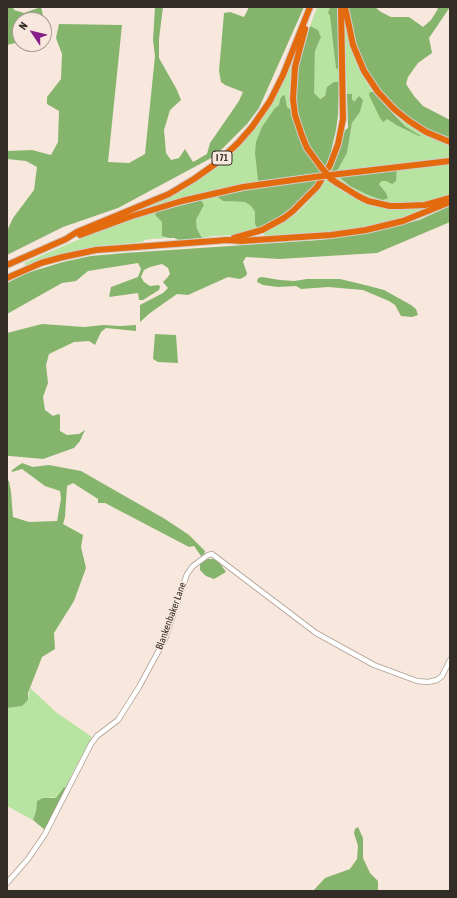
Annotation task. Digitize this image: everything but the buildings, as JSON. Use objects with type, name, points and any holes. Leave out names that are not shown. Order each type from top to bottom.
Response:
[{"type":"highway","name":"I 71","points":[[7,265],[66,239],[77,232],[144,205],[182,187],[208,170],[228,154],[252,127],[270,101],[283,75],[310,7]]},
{"type":"highway","points":[[313,7],[295,67],[293,99],[296,120],[307,148],[331,179],[358,196],[368,200],[390,206],[407,206],[425,205],[450,198]]},
{"type":"highway","points":[[227,240],[262,230],[294,211],[312,193],[330,165],[338,144],[343,114],[341,7]]},
{"type":"highway","points":[[345,7],[353,45],[364,71],[378,92],[394,109],[409,121],[426,132],[450,142]]},
{"type":"highway","points":[[66,239],[132,216],[182,201],[243,187],[450,161]]},
{"type":"highway","points":[[7,278],[41,263],[93,250],[227,240],[241,241],[331,235],[366,230],[403,221],[450,202]]},
{"type":"street","name":"Blankenbaker Lane","points":[[7,883],[28,859],[45,834],[91,744],[97,736],[118,720],[136,693],[165,639],[187,574],[193,566],[208,555],[212,554],[317,633],[374,665],[417,681],[428,682],[434,681],[442,676],[450,660]]},
{"type":"green space","points":[[7,7],[13,7],[14,10],[21,12],[12,12],[12,44],[7,45]]},
{"type":"green space","points":[[41,7],[42,12],[27,12]]},
{"type":"green space","points":[[155,7],[163,7],[159,39],[159,58],[181,100],[170,110],[164,130],[166,153],[171,160],[179,158],[185,149],[193,162],[207,154],[210,143],[239,101],[243,92],[221,82],[219,71],[224,13],[230,12],[244,17],[249,7],[304,7],[259,108],[247,124],[215,156],[118,208],[63,227],[7,255],[7,231],[13,218],[34,190],[37,167],[26,161],[7,159],[7,151],[32,150],[51,155],[58,142],[59,111],[47,104],[47,97],[61,79],[62,54],[56,38],[59,24],[122,25],[108,162],[129,163],[145,154],[155,56],[153,40]]},
{"type":"green space","points":[[317,7],[330,7],[328,13],[330,16],[340,71],[339,82],[328,87],[325,96],[319,99],[314,93],[314,75],[315,51],[321,37],[318,30],[310,26]]},
{"type":"green space","points":[[330,7],[337,7],[340,71],[336,68],[330,16],[328,13]]},
{"type":"green space","points":[[348,7],[375,7],[391,17],[409,17],[423,27],[431,20],[438,9],[436,7],[450,7],[429,38],[432,53],[418,63],[408,77],[406,84],[423,106],[450,120],[450,138],[436,134],[414,122],[389,101],[363,65],[352,36]]},
{"type":"green space","points":[[310,26],[318,30],[321,37],[315,51],[314,93],[320,99],[325,96],[327,87],[334,82],[339,82],[336,130],[331,151],[332,154],[325,168],[303,135],[296,106],[297,72]]},
{"type":"green space","points":[[346,30],[358,67],[373,92],[370,92],[387,119],[398,126],[421,136],[405,126],[397,117],[398,116],[414,128],[450,146],[450,158],[337,171],[347,153],[352,123],[360,112],[352,99],[352,94],[347,94],[344,31]]},
{"type":"green space","points":[[290,68],[289,99],[291,110],[287,107],[285,96],[280,99],[279,105],[275,108],[255,154],[258,181],[181,198],[132,213],[175,194],[226,159],[260,121],[280,89]]},
{"type":"green space","points":[[370,92],[373,92],[405,126],[421,136],[398,126],[387,119],[383,122],[369,95]]},
{"type":"green space","points":[[347,94],[352,94],[352,99],[354,102],[359,96],[363,100],[360,112],[352,123],[347,153],[337,171],[331,172],[345,130],[348,128]]},
{"type":"green space","points":[[283,95],[285,96],[287,107],[291,110],[298,135],[304,147],[322,173],[258,181],[255,154],[256,142],[262,127],[275,108],[279,105],[280,99]]},
{"type":"green space","points":[[450,164],[450,196],[417,204],[399,205],[377,201],[365,197],[335,178],[339,177],[350,186],[386,193],[379,184],[382,181],[386,181],[392,184],[397,175],[397,170]]},
{"type":"green space","points":[[397,170],[396,181],[392,184],[382,181],[379,184],[388,198],[382,200],[350,186],[339,177]]},
{"type":"green space","points":[[319,179],[308,194],[287,212],[277,219],[257,228],[255,224],[255,212],[251,206],[245,202],[223,201],[216,196],[286,183],[309,182]]},
{"type":"green space","points":[[327,179],[345,193],[369,204],[402,209],[433,206],[397,220],[369,227],[367,226],[328,233],[264,236],[264,233],[297,213]]},
{"type":"green space","points":[[216,196],[223,201],[245,202],[251,206],[255,212],[255,224],[257,228],[236,235],[202,238],[197,229],[196,220],[204,205],[201,200]]},
{"type":"green space","points":[[201,200],[204,205],[196,220],[197,229],[202,238],[179,240],[162,236],[162,222],[155,215],[156,212]]},
{"type":"green space","points":[[450,206],[450,222],[377,253],[279,259],[246,257],[243,262],[247,273],[246,276],[240,279],[228,277],[188,295],[177,294],[140,322],[140,305],[163,293],[168,288],[163,282],[170,274],[168,268],[162,264],[144,270],[141,277],[144,282],[150,286],[159,285],[160,287],[159,290],[143,300],[139,300],[138,293],[109,297],[111,287],[138,277],[141,269],[138,263],[88,271],[76,281],[62,283],[7,314],[7,283],[27,273],[63,262],[91,256],[320,240],[356,235],[419,220]]},
{"type":"green space","points":[[156,212],[155,215],[162,222],[162,236],[169,238],[82,249],[46,258],[26,266],[24,263],[96,232]]},
{"type":"green space","points":[[262,277],[294,281],[307,279],[340,279],[369,286],[384,290],[411,305],[416,309],[418,315],[412,317],[401,316],[395,305],[363,290],[328,287],[301,289],[296,286],[278,287],[263,285],[257,282],[258,278]]},
{"type":"green space","points":[[42,324],[84,327],[103,325],[136,325],[136,331],[106,328],[101,332],[95,345],[89,341],[74,342],[49,354],[46,365],[48,383],[43,397],[45,410],[53,416],[58,414],[60,415],[60,431],[67,435],[79,434],[85,430],[80,441],[74,448],[43,459],[7,456],[7,333]]},
{"type":"green space","points":[[155,334],[176,335],[178,363],[158,362],[153,359]]},
{"type":"green space","points":[[22,463],[33,467],[49,465],[81,471],[165,519],[189,535],[205,551],[201,556],[194,546],[189,547],[105,503],[98,503],[98,499],[73,483],[67,486],[65,517],[63,524],[83,535],[81,547],[86,568],[74,601],[54,633],[55,649],[42,657],[28,693],[28,700],[22,706],[7,708],[7,480],[9,481],[11,492],[13,517],[29,522],[57,521],[61,499],[60,491],[45,486],[22,469],[12,472],[12,470]]},
{"type":"green space","points":[[208,559],[213,559],[219,562],[226,572],[214,579],[206,576],[200,570],[200,563]]},
{"type":"green space","points":[[30,688],[57,713],[92,737],[66,788],[64,787],[56,798],[53,797],[37,801],[33,820],[7,806],[7,708],[22,706],[28,700]]},
{"type":"green space","points":[[64,787],[66,788],[45,830],[33,820],[37,801],[43,798],[56,798]]},
{"type":"green space","points":[[358,827],[363,838],[363,858],[370,873],[378,881],[378,891],[313,891],[325,878],[350,869],[357,859],[358,846],[354,833],[355,829]]}]
